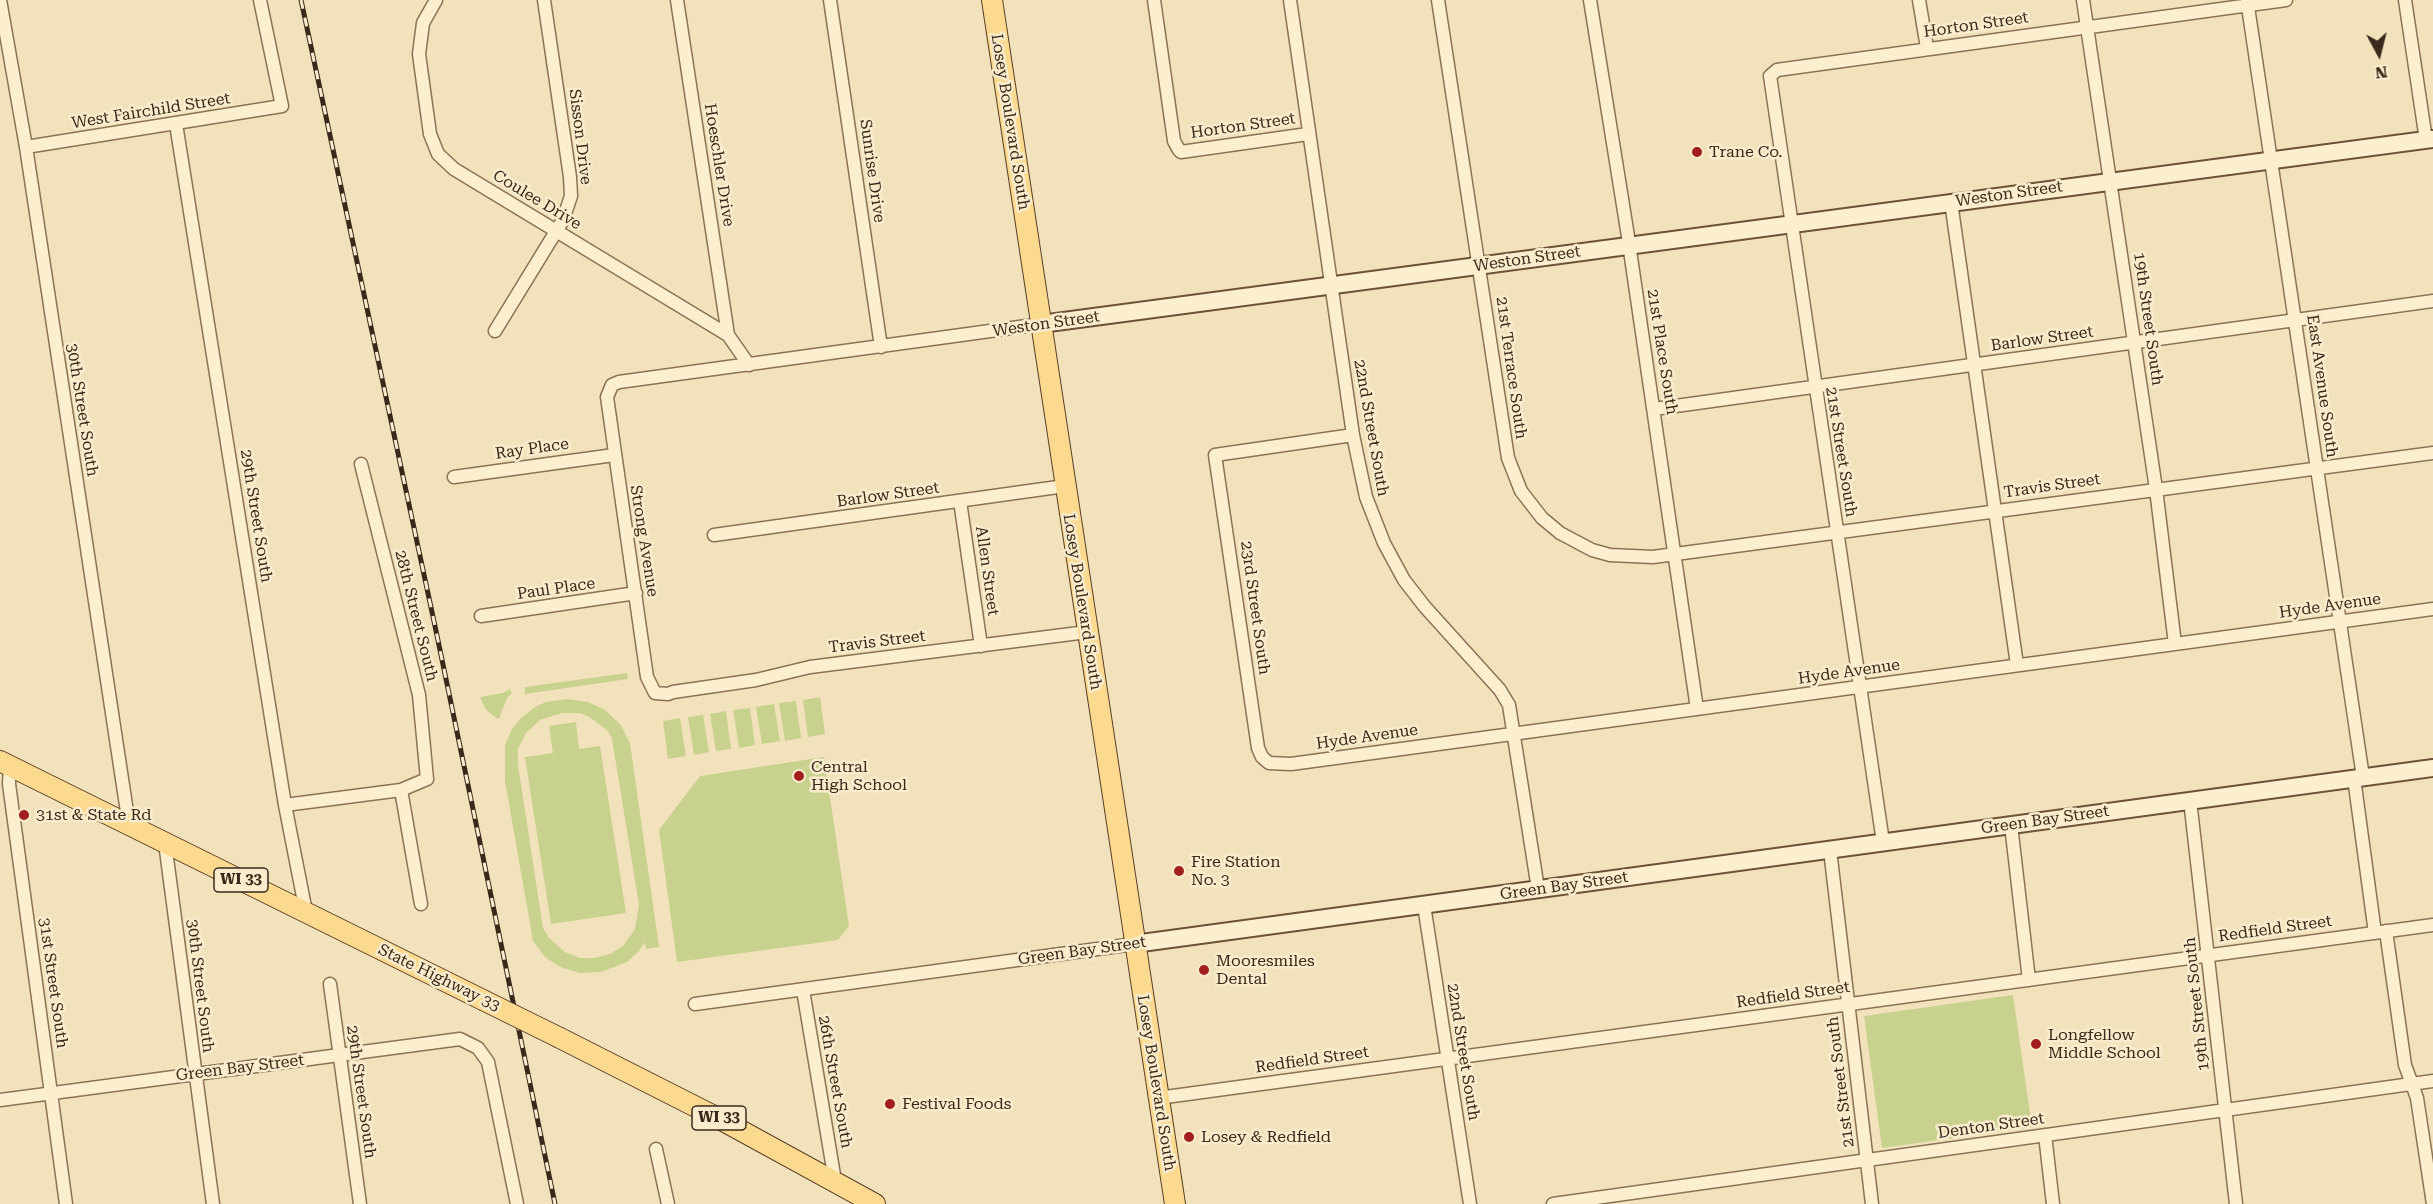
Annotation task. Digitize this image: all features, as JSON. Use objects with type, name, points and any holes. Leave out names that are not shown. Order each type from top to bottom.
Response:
[{"type":"main road","name":"Losey Boulevard South","points":[[992,0],[1174,1204]]},
{"type":"main road","name":"State Highway 33","points":[[5,763],[718,1118],[875,1204]]},
{"type":"street","name":"30th Street South","points":[[0,0],[26,147],[129,825]]},
{"type":"street","name":"West Fairchild Street","points":[[26,147],[282,106],[260,0]]},
{"type":"street","name":"Coulee Drive","points":[[436,0],[423,23],[419,54],[433,145],[438,154],[454,169],[728,335],[749,364]]},
{"type":"street","name":"Sisson Drive","points":[[495,331],[568,208],[571,186],[544,0]]},
{"type":"street","name":"Hoeschler Drive","points":[[677,0],[728,335]]},
{"type":"street","name":"Sunrise Drive","points":[[830,0],[881,347]]},
{"type":"street","name":"Horton Street","points":[[1154,0],[1174,141],[1181,152],[1308,134]]},
{"type":"street","name":"22nd Street South","points":[[1290,0],[1353,435],[1366,497],[1391,558],[1404,580],[1425,607],[1500,690],[1509,705],[1538,889]]},
{"type":"street","name":"21st Terrace South","points":[[1438,0],[1505,445],[1516,480],[1530,504],[1542,518],[1560,533],[1592,550],[1632,557],[1676,554]]},
{"type":"street","name":"21st Place South","points":[[1590,0],[1630,245],[1697,709]]},
{"type":"street","points":[[1920,0],[1927,48]]},
{"type":"street","name":"19th Street South","points":[[2083,0],[2156,489],[2175,644]]},
{"type":"street","name":"Horton Street","points":[[1777,70],[2247,2],[2286,0]]},
{"type":"street","points":[[2405,0],[2430,139]]},
{"type":"street","name":"East Avenue South","points":[[2247,2],[2340,620],[2358,778],[2380,932],[2405,1065],[2417,1098],[2433,1204]]},
{"type":"street","name":"21st Street South","points":[[1777,70],[1770,76],[1814,387],[1883,842]]},
{"type":"street","name":"29th Street South","points":[[176,124],[285,805],[306,912]]},
{"type":"street","name":"Weston Street","points":[[622,382],[2430,139]]},
{"type":"street","points":[[1951,202],[2017,665]]},
{"type":"street","name":"Barlow Street","points":[[1654,409],[2433,300]]},
{"type":"street","name":"Strong Avenue","points":[[622,382],[612,385],[607,394],[614,455],[649,684],[657,695],[673,692]]},
{"type":"street","name":"23rd Street South","points":[[1269,763],[1262,757],[1258,748],[1215,455],[1353,435]]},
{"type":"street","name":"Travis Street","points":[[1676,554],[2433,453]]},
{"type":"street","name":"Ray Place","points":[[454,477],[614,455]]},
{"type":"street","name":"28th Street South","points":[[361,464],[418,695],[428,779],[401,790]]},
{"type":"street","name":"Barlow Street","points":[[714,535],[1065,486]]},
{"type":"street","name":"Allen Street","points":[[960,501],[981,646]]},
{"type":"street","name":"Paul Place","points":[[481,616],[636,594]]},
{"type":"street","name":"Hyde Avenue","points":[[1269,763],[1291,764],[2433,609]]},
{"type":"street","name":"Travis Street","points":[[673,692],[756,680],[810,667],[1087,632]]},
{"type":"street","name":"31st Street South","points":[[5,763],[66,1204]]},
{"type":"street","name":"Green Bay Street","points":[[695,1004],[2433,768]]},
{"type":"street","points":[[285,805],[401,790],[421,904]]},
{"type":"street","name":"19th Street South","points":[[2190,800],[2236,1204]]},
{"type":"street","points":[[2011,825],[2029,980]]},
{"type":"street","name":"30th Street South","points":[[165,843],[213,1204]]},
{"type":"street","name":"21st Street South","points":[[1830,850],[1872,1204]]},
{"type":"street","name":"22nd Street South","points":[[1424,904],[1470,1204]]},
{"type":"street","name":"Redfield Street","points":[[1158,1098],[2433,926]]},
{"type":"street","name":"29th Street South","points":[[330,984],[360,1204]]},
{"type":"street","name":"26th Street South","points":[[803,990],[836,1181]]},
{"type":"street","name":"Green Bay Street","points":[[0,1100],[455,1039],[478,1048],[491,1070],[517,1204]]},
{"type":"street","name":"Denton Street","points":[[1553,1204],[2433,1081]]},
{"type":"street","points":[[2045,1135],[2053,1204]]},
{"type":"street","points":[[656,1149],[668,1204]]},
{"type":"green space","points":[[627,673],[628,679],[525,694],[525,687]]},
{"type":"green space","points":[[510,689],[512,693],[507,698],[499,719],[486,710],[480,697],[503,693]]},
{"type":"green space","points":[[820,697],[825,734],[808,737],[803,700]]},
{"type":"green space","points":[[567,699],[588,702],[605,710],[620,724],[630,743],[659,947],[646,949],[645,942],[627,962],[601,972],[580,973],[560,967],[545,957],[533,941],[505,781],[505,745],[512,729],[520,719],[535,707],[546,702]],"holes":[[[562,713],[580,713],[607,730],[612,739],[639,905],[635,929],[623,946],[610,954],[594,958],[580,958],[565,952],[549,938],[543,928],[518,765],[518,749],[526,733],[540,720]]]},
{"type":"green space","points":[[796,701],[801,738],[785,741],[779,703]]},
{"type":"green space","points":[[774,704],[780,741],[762,744],[756,707]]},
{"type":"green space","points":[[750,708],[755,745],[739,748],[733,710]]},
{"type":"green space","points":[[726,711],[731,749],[716,751],[710,714]]},
{"type":"green space","points":[[703,715],[709,752],[694,755],[688,717]]},
{"type":"green space","points":[[680,718],[686,756],[668,759],[663,721]]},
{"type":"green space","points":[[576,722],[579,749],[600,746],[626,913],[551,924],[525,757],[553,753],[549,726]]},
{"type":"green space","points":[[824,757],[849,926],[838,940],[677,962],[659,830],[700,776]]},
{"type":"green space","points":[[2013,995],[2032,1127],[1882,1148],[1864,1016]]},
{"type":"railway","points":[[301,0],[435,626],[555,1204]]},
{"type":"place","name":"Trane Co.","points":[[1697,152]]},
{"type":"place","name":"Central High School","points":[[799,776]]},
{"type":"place","name":"31st & State Rd","points":[[24,815]]},
{"type":"place","name":"Fire Station No. 3","points":[[1179,871]]},
{"type":"place","name":"Mooresmiles Dental","points":[[1204,970]]},
{"type":"place","name":"Longfellow Middle School","points":[[2036,1044]]},
{"type":"place","name":"Festival Foods","points":[[890,1104]]},
{"type":"place","name":"Losey & Redfield","points":[[1189,1137]]}]
